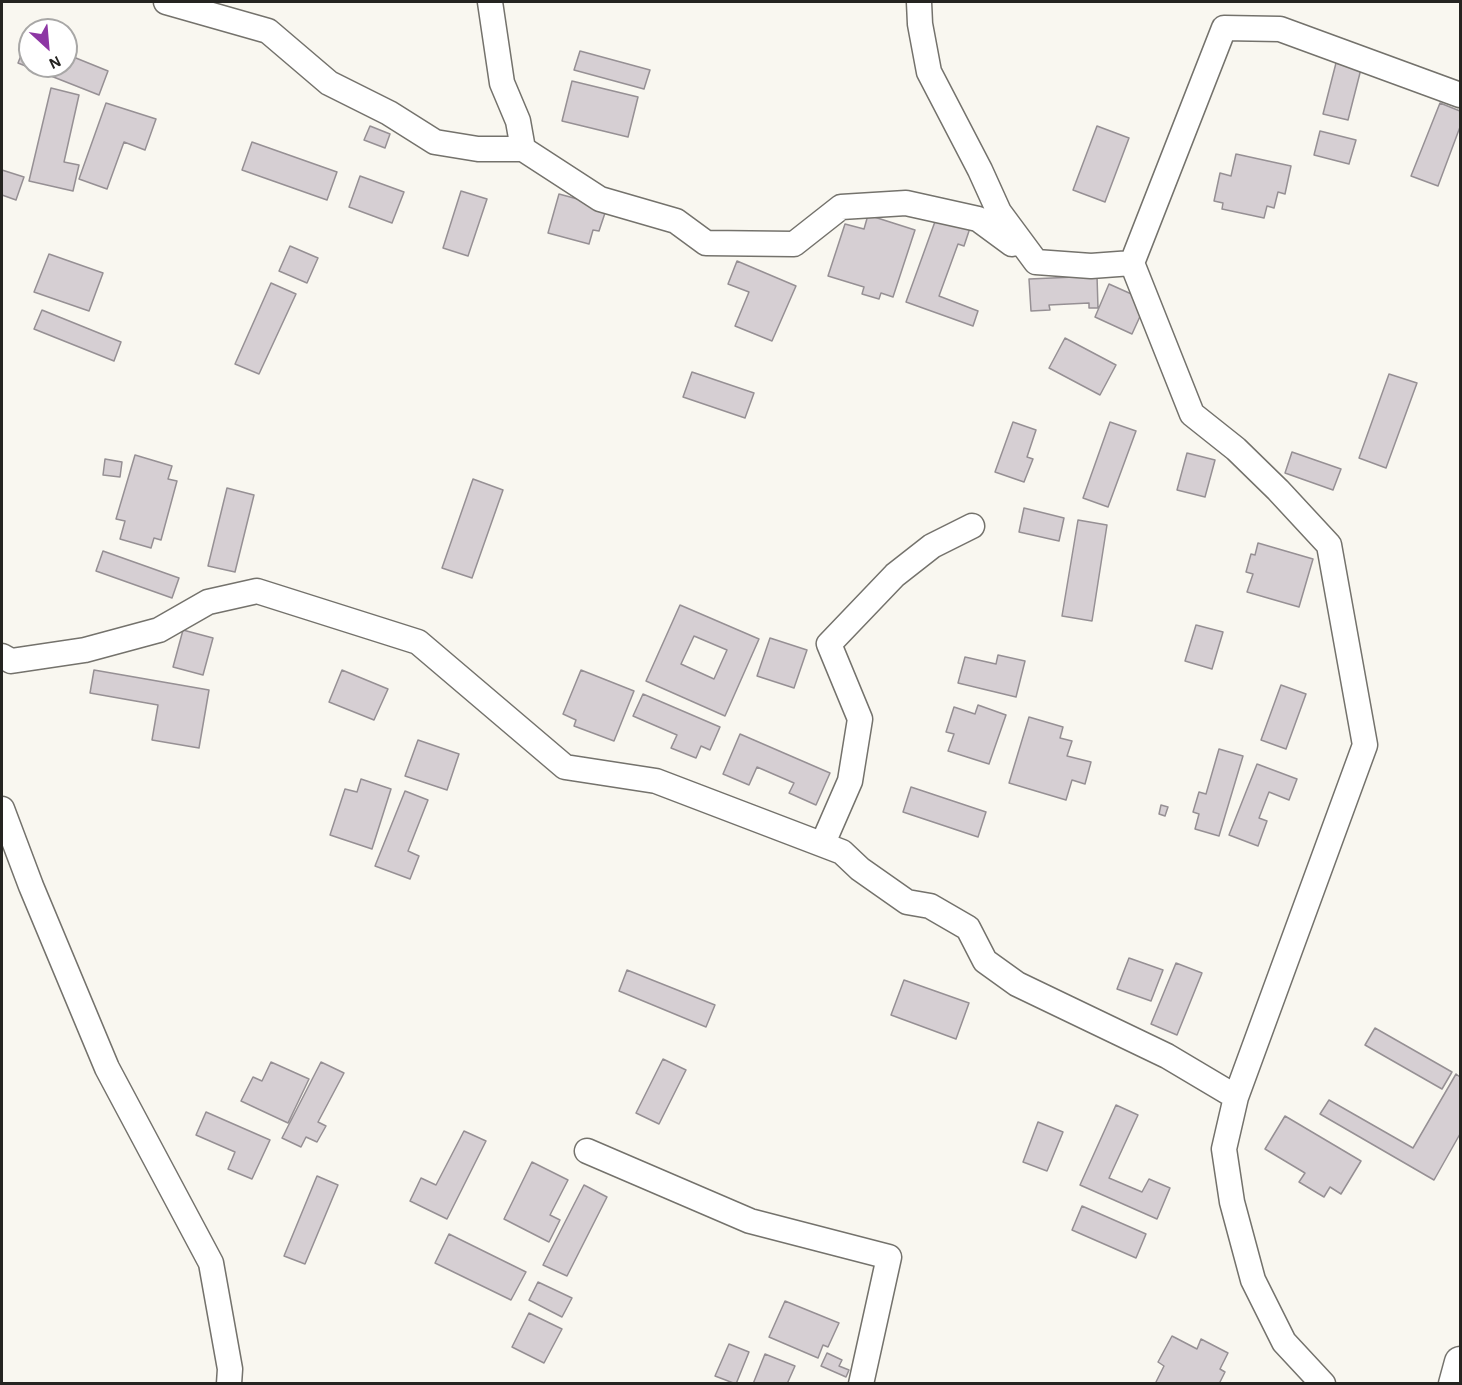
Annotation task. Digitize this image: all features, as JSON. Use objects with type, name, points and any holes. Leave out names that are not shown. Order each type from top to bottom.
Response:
[{"type":"street","points":[[166,2],[268,32],[328,83],[389,112],[435,142],[478,149],[523,149],[600,199],[676,221],[706,243],[794,244],[840,207],[906,203],[978,219],[1036,262],[1091,266],[1132,263]]},
{"type":"street","points":[[490,2],[502,83],[518,121],[523,149]]},
{"type":"street","points":[[919,2],[920,24],[929,72],[999,212],[1036,262]]},
{"type":"street","points":[[1323,1383],[1284,1342],[1253,1280],[1232,1202],[1224,1149],[1236,1097],[1365,745],[1329,545],[1253,465],[1192,414],[1132,263],[1224,28],[1280,29],[1461,95]]},
{"type":"street","points":[[823,843],[850,781],[861,718],[829,644],[895,575],[932,546],[972,526]]},
{"type":"street","points":[[2,656],[11,661],[85,650],[159,630],[208,602],[256,591],[418,642],[565,768],[656,781],[842,852],[860,869],[907,902],[930,906],[968,928],[985,961],[1017,984],[1167,1056],[1236,1097]]},
{"type":"street","points":[[2,809],[31,886],[107,1068],[211,1263],[230,1369],[229,1383]]},
{"type":"street","points":[[587,1151],[750,1221],[889,1257],[861,1383]]},
{"type":"street","points":[[1454,1383],[1461,1362]]},
{"type":"building","points":[[580,51],[650,70],[644,89],[574,70]]},
{"type":"building","points":[[78,59],[108,71],[99,95],[56,78],[78,78]]},
{"type":"building","points":[[1336,63],[1361,69],[1348,120],[1323,114]]},
{"type":"building","points":[[572,81],[638,97],[628,137],[562,121]]},
{"type":"building","points":[[51,88],[79,95],[64,162],[79,165],[73,191],[29,181]]},
{"type":"building","points":[[106,103],[156,119],[145,150],[124,142],[107,189],[79,179]]},
{"type":"building","points":[[1440,103],[1460,111],[1460,127],[1438,186],[1411,176]]},
{"type":"building","points":[[370,126],[390,134],[385,148],[364,140]]},
{"type":"building","points":[[1097,126],[1129,138],[1105,202],[1073,190]]},
{"type":"building","points":[[1320,131],[1356,140],[1349,164],[1314,155]]},
{"type":"building","points":[[252,142],[337,172],[327,200],[242,170]]},
{"type":"building","points":[[1236,154],[1291,166],[1285,194],[1278,192],[1274,208],[1267,206],[1264,218],[1222,209],[1223,203],[1214,201],[1220,173],[1231,176]]},
{"type":"building","points":[[2,170],[24,177],[16,200],[2,195]]},
{"type":"building","points":[[360,176],[404,192],[392,223],[349,207]]},
{"type":"building","points":[[461,191],[487,199],[468,256],[443,248]]},
{"type":"building","points":[[559,194],[607,207],[599,231],[593,230],[589,244],[548,233]]},
{"type":"building","points":[[868,215],[915,230],[893,297],[881,293],[879,299],[862,294],[864,287],[828,276],[845,224],[864,229]]},
{"type":"building","points":[[937,216],[970,228],[964,246],[958,244],[939,296],[978,311],[973,326],[906,302]]},
{"type":"building","points":[[290,246],[318,258],[307,283],[279,271]]},
{"type":"building","points":[[49,254],[103,273],[89,311],[34,292]]},
{"type":"building","points":[[737,261],[796,286],[772,341],[735,326],[749,292],[728,284]]},
{"type":"building","points":[[1097,276],[1098,308],[1089,308],[1089,303],[1049,305],[1050,310],[1031,311],[1029,279]]},
{"type":"building","points":[[271,283],[296,294],[259,374],[235,364]]},
{"type":"building","points":[[1109,284],[1147,301],[1132,334],[1095,317]]},
{"type":"building","points":[[42,310],[121,342],[114,361],[34,329]]},
{"type":"building","points":[[1065,338],[1116,365],[1100,395],[1049,368]]},
{"type":"building","points":[[692,372],[754,393],[745,418],[683,397]]},
{"type":"building","points":[[1389,374],[1417,383],[1386,468],[1359,458]]},
{"type":"building","points":[[1013,422],[1036,430],[1027,457],[1033,459],[1024,482],[995,472]]},
{"type":"building","points":[[1110,422],[1136,431],[1108,507],[1083,498]]},
{"type":"building","points":[[1292,452],[1341,469],[1333,490],[1285,473]]},
{"type":"building","points":[[1187,453],[1215,460],[1205,497],[1177,490]]},
{"type":"building","points":[[135,455],[172,466],[168,479],[177,481],[161,540],[154,538],[151,548],[120,539],[125,521],[116,519]]},
{"type":"building","points":[[105,459],[122,462],[120,477],[103,475]]},
{"type":"building","points":[[473,479],[503,490],[472,578],[442,568]]},
{"type":"building","points":[[227,488],[254,495],[235,572],[208,566]]},
{"type":"building","points":[[1024,508],[1064,518],[1059,541],[1019,532]]},
{"type":"building","points":[[1078,520],[1107,525],[1092,621],[1062,616]]},
{"type":"building","points":[[1258,543],[1313,559],[1299,607],[1247,592],[1253,574],[1246,572],[1251,554],[1255,555]]},
{"type":"building","points":[[103,551],[179,578],[172,598],[96,571]]},
{"type":"building","points":[[680,605],[759,639],[725,716],[646,681]],"holes":[[[694,636],[727,650],[714,679],[681,664]]]},
{"type":"building","points":[[1196,625],[1223,632],[1212,669],[1185,661]]},
{"type":"building","points":[[183,630],[213,638],[203,675],[173,667]]},
{"type":"building","points":[[770,638],[807,650],[794,688],[757,676]]},
{"type":"building","points":[[998,655],[1025,661],[1016,697],[958,683],[965,657],[996,664]]},
{"type":"building","points":[[94,670],[209,690],[199,748],[152,740],[158,705],[90,693]]},
{"type":"building","points":[[342,670],[388,689],[374,720],[329,702]]},
{"type":"building","points":[[581,670],[634,691],[614,741],[574,726],[576,720],[563,714]]},
{"type":"building","points":[[1281,685],[1306,694],[1286,749],[1261,740]]},
{"type":"building","points":[[643,694],[720,727],[710,750],[701,746],[696,758],[671,748],[677,735],[633,716]]},
{"type":"building","points":[[978,705],[1006,715],[989,764],[948,751],[954,734],[946,732],[954,707],[975,714]]},
{"type":"building","points":[[1029,717],[1063,727],[1060,738],[1072,741],[1067,756],[1091,762],[1085,784],[1072,780],[1066,800],[1009,783]]},
{"type":"building","points":[[740,734],[830,773],[816,805],[789,793],[794,783],[757,767],[749,785],[723,774]]},
{"type":"building","points":[[418,740],[459,754],[447,790],[405,776]]},
{"type":"building","points":[[1219,749],[1243,756],[1219,836],[1195,829],[1199,814],[1193,812],[1199,792],[1206,794]]},
{"type":"building","points":[[1257,764],[1297,779],[1289,800],[1269,792],[1259,818],[1267,821],[1258,846],[1229,835]]},
{"type":"building","points":[[361,779],[391,789],[372,849],[330,835],[345,789],[357,792]]},
{"type":"building","points":[[911,787],[986,812],[978,837],[903,812]]},
{"type":"building","points":[[405,791],[428,800],[408,851],[419,856],[410,879],[375,866]]},
{"type":"building","points":[[1161,805],[1168,807],[1165,816],[1159,814]]},
{"type":"building","points":[[1129,958],[1163,970],[1151,1001],[1117,989]]},
{"type":"building","points":[[1176,963],[1202,973],[1177,1035],[1151,1024]]},
{"type":"building","points":[[627,970],[715,1005],[706,1027],[619,991]]},
{"type":"building","points":[[904,980],[969,1003],[956,1039],[891,1015]]},
{"type":"building","points":[[1375,1028],[1452,1072],[1442,1089],[1365,1045]]},
{"type":"building","points":[[663,1059],[686,1070],[659,1124],[636,1113]]},
{"type":"building","points":[[271,1062],[309,1079],[288,1123],[241,1101],[253,1077],[262,1081]]},
{"type":"building","points":[[321,1062],[344,1073],[318,1122],[326,1126],[317,1142],[306,1137],[301,1147],[282,1138]]},
{"type":"building","points":[[1456,1074],[1460,1077],[1460,1134],[1434,1180],[1320,1114],[1329,1100],[1413,1148]]},
{"type":"building","points":[[1116,1105],[1138,1115],[1109,1178],[1142,1192],[1149,1179],[1170,1188],[1157,1219],[1080,1185]]},
{"type":"building","points":[[206,1112],[270,1140],[252,1179],[228,1169],[235,1152],[196,1135]]},
{"type":"building","points":[[1285,1116],[1361,1161],[1341,1194],[1330,1187],[1324,1197],[1299,1182],[1305,1173],[1265,1149]]},
{"type":"building","points":[[1038,1122],[1063,1132],[1047,1171],[1023,1162]]},
{"type":"building","points":[[464,1131],[486,1141],[447,1219],[410,1201],[421,1178],[436,1185]]},
{"type":"building","points":[[532,1162],[568,1180],[550,1215],[560,1220],[549,1242],[504,1219]]},
{"type":"building","points":[[317,1176],[338,1185],[305,1264],[284,1256]]},
{"type":"building","points":[[584,1185],[607,1197],[567,1276],[543,1265]]},
{"type":"building","points":[[1082,1206],[1146,1234],[1136,1258],[1072,1230]]},
{"type":"building","points":[[449,1234],[526,1272],[511,1300],[435,1263]]},
{"type":"building","points":[[538,1282],[572,1298],[562,1317],[529,1300]]},
{"type":"building","points":[[785,1301],[839,1323],[828,1347],[823,1345],[818,1358],[769,1337]]},
{"type":"building","points":[[529,1313],[562,1329],[544,1363],[512,1347]]},
{"type":"building","points":[[1172,1336],[1197,1349],[1201,1339],[1228,1353],[1220,1369],[1225,1372],[1219,1384],[1155,1384],[1164,1366],[1158,1362]]},
{"type":"building","points":[[729,1344],[749,1352],[736,1384],[715,1376]]},
{"type":"building","points":[[827,1353],[842,1360],[839,1366],[849,1370],[846,1377],[821,1366]]},
{"type":"building","points":[[765,1354],[795,1366],[787,1384],[753,1384]]}]
